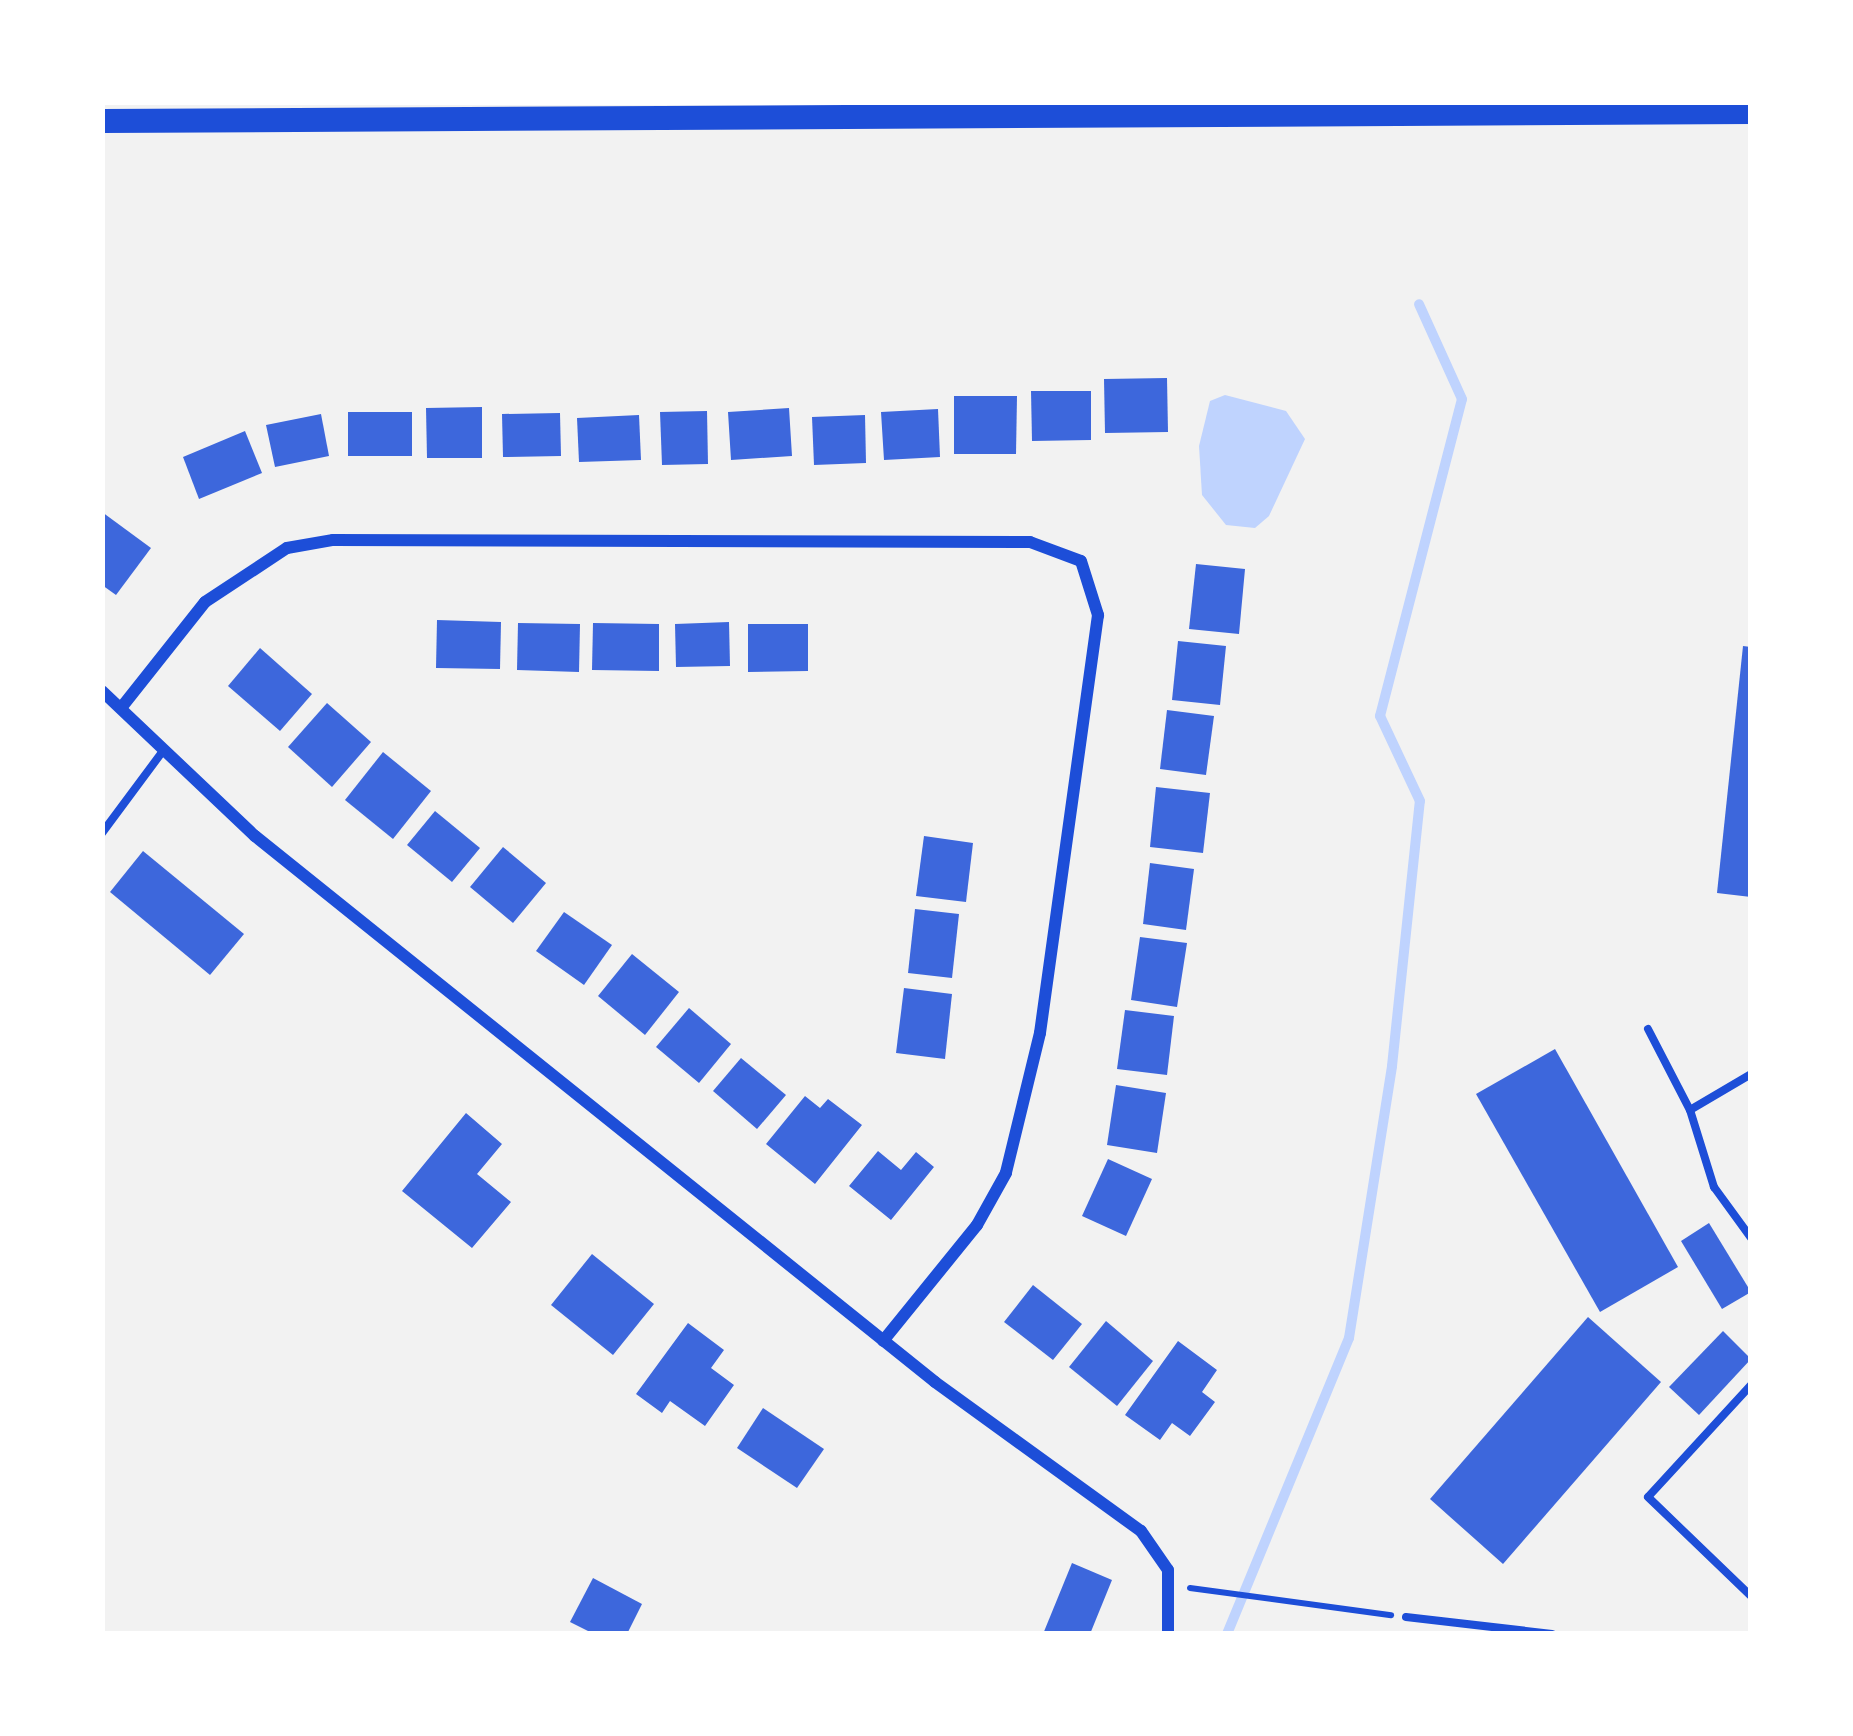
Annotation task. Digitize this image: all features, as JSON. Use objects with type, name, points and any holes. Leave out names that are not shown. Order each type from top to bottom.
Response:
[{"type":"highway","points":[[102,121],[1751,112]]},
{"type":"street","points":[[121,708],[205,602],[287,548],[333,540],[1030,542],[1082,561],[1098,615],[1040,1033],[1006,1173],[977,1225],[884,1341]]},
{"type":"street","points":[[102,692],[255,836],[884,1341],[1141,1532],[1160,1551],[1172,1586],[1168,1634]]},
{"type":"lane","points":[[102,833],[163,752]]},
{"type":"lane","points":[[1648,1029],[1690,1110],[1714,1187],[1751,1238]]},
{"type":"lane","points":[[1690,1110],[1751,1074]]},
{"type":"lane","points":[[1751,1385],[1648,1497],[1751,1596]]},
{"type":"lane","points":[[1406,1617],[1552,1634]]},
{"type":"path","points":[[1172,1586],[1406,1617]]},
{"type":"water","points":[[1225,395],[1286,411],[1305,439],[1269,516],[1255,528],[1226,525],[1202,495],[1199,446],[1210,401]]},
{"type":"building","points":[[1167,378],[1168,432],[1105,433],[1104,379]]},
{"type":"building","points":[[1031,391],[1091,391],[1091,440],[1032,441]]},
{"type":"building","points":[[954,396],[1017,396],[1016,454],[954,454]]},
{"type":"building","points":[[482,407],[482,458],[427,458],[426,408]]},
{"type":"building","points":[[789,408],[792,456],[731,460],[728,412]]},
{"type":"building","points":[[938,409],[940,457],[884,460],[881,412]]},
{"type":"building","points":[[707,411],[708,464],[662,465],[660,412]]},
{"type":"building","points":[[348,412],[412,412],[412,456],[348,456]]},
{"type":"building","points":[[560,413],[561,456],[503,457],[502,414]]},
{"type":"building","points":[[321,414],[329,456],[275,467],[266,425]]},
{"type":"building","points":[[639,415],[641,460],[579,462],[577,418]]},
{"type":"building","points":[[865,415],[866,463],[814,465],[812,417]]},
{"type":"building","points":[[245,431],[262,473],[199,499],[183,457]]},
{"type":"building","points":[[102,512],[151,548],[116,595],[102,585]]},
{"type":"building","points":[[1196,564],[1245,569],[1239,634],[1189,629]]},
{"type":"building","points":[[437,620],[501,622],[500,669],[436,668]]},
{"type":"building","points":[[729,622],[730,666],[676,667],[675,624]]},
{"type":"building","points":[[518,623],[580,624],[579,672],[517,670]]},
{"type":"building","points":[[593,623],[659,624],[659,671],[592,670]]},
{"type":"building","points":[[748,624],[808,624],[808,671],[748,672]]},
{"type":"building","points":[[1178,641],[1226,646],[1220,705],[1172,700]]},
{"type":"building","points":[[1743,646],[1751,647],[1751,897],[1717,893]]},
{"type":"building","points":[[260,648],[312,694],[280,731],[228,686]]},
{"type":"building","points":[[327,703],[371,742],[332,787],[288,747]]},
{"type":"building","points":[[1167,710],[1214,716],[1206,775],[1160,769]]},
{"type":"building","points":[[383,752],[431,791],[393,839],[345,800]]},
{"type":"building","points":[[1156,787],[1210,793],[1203,853],[1150,847]]},
{"type":"building","points":[[435,811],[480,848],[452,882],[407,845]]},
{"type":"building","points":[[924,836],[973,843],[966,902],[916,896]]},
{"type":"building","points":[[503,847],[546,883],[513,923],[470,887]]},
{"type":"building","points":[[143,851],[244,934],[210,975],[110,892]]},
{"type":"building","points":[[1150,863],[1194,869],[1186,930],[1143,924]]},
{"type":"building","points":[[915,909],[959,914],[952,978],[908,973]]},
{"type":"building","points":[[564,912],[612,945],[584,985],[536,951]]},
{"type":"building","points":[[1140,937],[1187,943],[1177,1007],[1131,1000]]},
{"type":"building","points":[[632,954],[679,992],[645,1035],[598,996]]},
{"type":"building","points":[[904,988],[952,994],[945,1059],[896,1053]]},
{"type":"building","points":[[689,1008],[731,1044],[699,1083],[656,1047]]},
{"type":"building","points":[[1125,1010],[1174,1016],[1167,1075],[1117,1069]]},
{"type":"building","points":[[1555,1049],[1678,1267],[1600,1312],[1476,1094]]},
{"type":"building","points":[[741,1058],[786,1095],[757,1129],[713,1091]]},
{"type":"building","points":[[1116,1085],[1166,1093],[1157,1153],[1107,1145]]},
{"type":"building","points":[[805,1096],[820,1108],[828,1099],[862,1125],[815,1184],[766,1144]]},
{"type":"building","points":[[466,1113],[502,1144],[477,1174],[511,1202],[472,1248],[402,1191]]},
{"type":"building","points":[[878,1151],[901,1170],[916,1152],[934,1167],[891,1220],[849,1186]]},
{"type":"building","points":[[1108,1159],[1152,1179],[1126,1236],[1082,1216]]},
{"type":"building","points":[[1709,1223],[1751,1292],[1722,1309],[1681,1241]]},
{"type":"building","points":[[592,1254],[654,1304],[613,1355],[551,1305]]},
{"type":"building","points":[[1033,1285],[1082,1324],[1053,1360],[1004,1322]]},
{"type":"building","points":[[1588,1317],[1661,1382],[1503,1564],[1430,1499]]},
{"type":"building","points":[[1106,1321],[1153,1361],[1117,1406],[1069,1367]]},
{"type":"building","points":[[688,1323],[724,1350],[711,1368],[734,1385],[705,1426],[670,1401],[662,1413],[636,1394]]},
{"type":"building","points":[[1723,1331],[1751,1359],[1699,1415],[1669,1387]]},
{"type":"building","points":[[1178,1341],[1217,1370],[1202,1392],[1215,1402],[1190,1436],[1172,1423],[1160,1440],[1125,1415]]},
{"type":"building","points":[[763,1408],[824,1449],[797,1488],[737,1448]]},
{"type":"building","points":[[1072,1563],[1112,1580],[1090,1634],[1043,1634]]},
{"type":"building","points":[[593,1578],[642,1604],[627,1634],[594,1634],[570,1622]]},
{"type":"waterway","points":[[1227,1634],[1349,1338],[1392,1066],[1420,801],[1380,716],[1462,399],[1419,304]]}]
